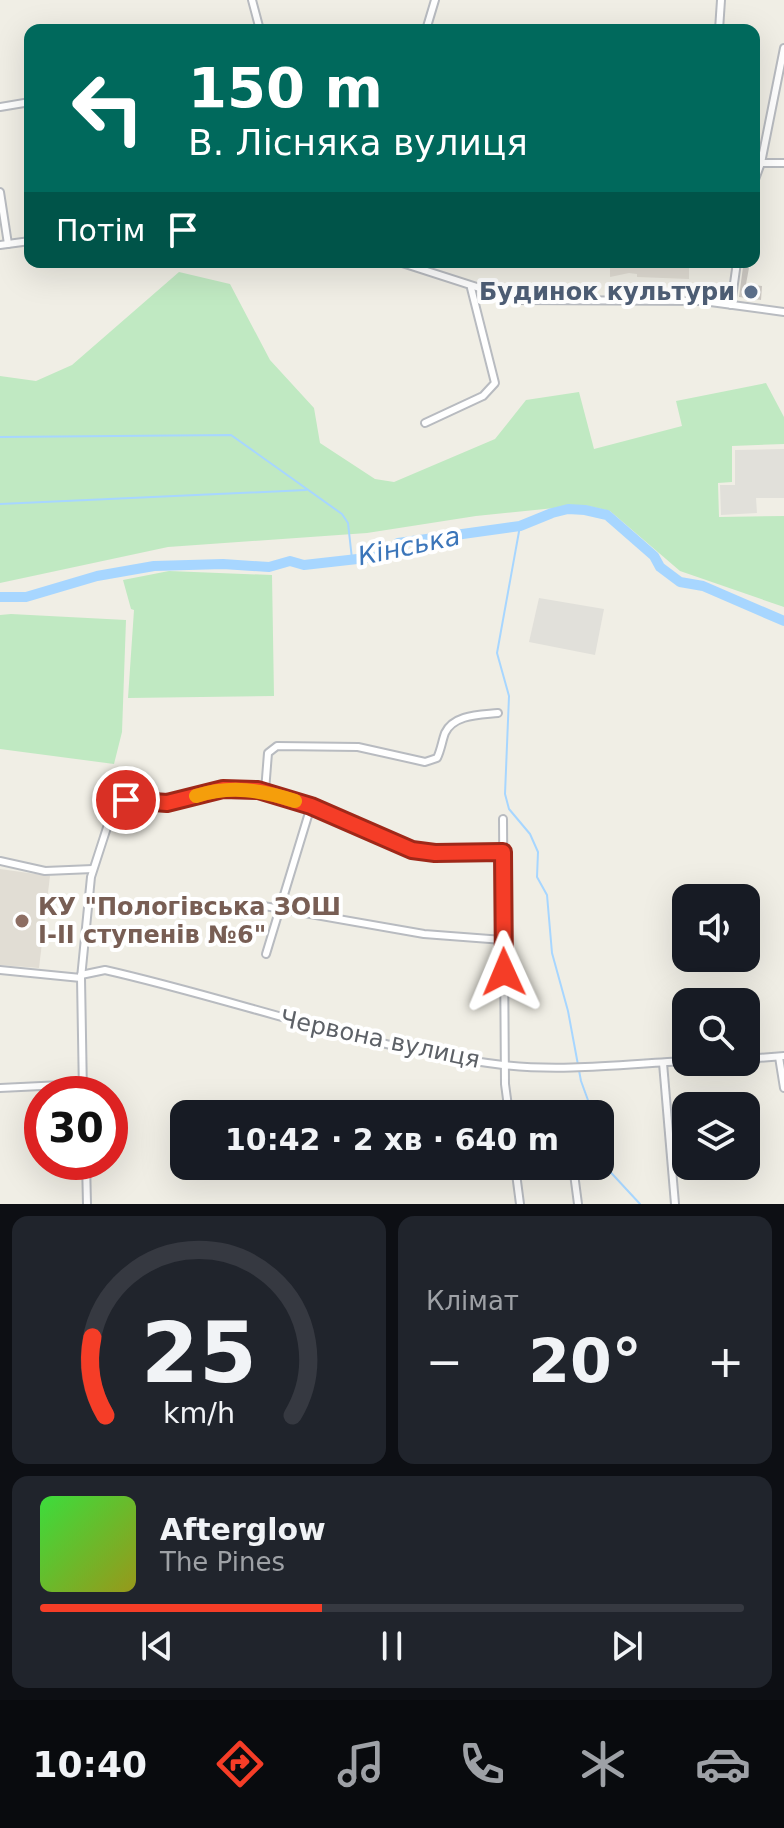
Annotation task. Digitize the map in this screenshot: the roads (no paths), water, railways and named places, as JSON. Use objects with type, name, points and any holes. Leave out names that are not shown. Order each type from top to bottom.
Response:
[{"type":"street","points":[[252,0],[258,24]]},
{"type":"street","points":[[428,24],[435,0]]},
{"type":"street","points":[[719,24],[721,0]]},
{"type":"street","points":[[784,48],[761,163],[784,163]]},
{"type":"street","points":[[0,107],[24,103]]},
{"type":"street","points":[[0,192],[8,244]]},
{"type":"street","points":[[0,245],[24,242]]},
{"type":"street","points":[[418,268],[471,288],[517,300],[703,301],[784,312]]},
{"type":"street","points":[[731,305],[736,268]]},
{"type":"street","points":[[425,423],[483,396],[495,383],[471,288]]},
{"type":"street","points":[[265,791],[268,753],[277,746],[358,747],[425,762],[437,758],[446,730],[459,720],[469,715],[498,713]]},
{"type":"street","points":[[83,1076],[81,976],[93,869],[113,809],[120,802],[167,803],[223,789],[265,791],[311,806],[412,850],[435,853],[503,852]]},
{"type":"street","points":[[266,954],[311,806]]},
{"type":"street","points":[[503,819],[508,1100]]},
{"type":"street","points":[[0,861],[45,871],[93,869]]},
{"type":"street","points":[[247,903],[424,934],[503,940]]},
{"type":"street","name":"Червона вулиця","points":[[0,970],[81,976],[95,970],[116,973],[351,1037],[505,1066],[590,1067],[672,1062]]},
{"type":"street","points":[[760,1058],[782,1057],[784,1088]]},
{"type":"street","points":[[663,1063],[675,1204]]},
{"type":"street","points":[[0,1088],[24,1087]]},
{"type":"street","points":[[76,1204],[87,1204],[86,1180]]},
{"type":"street","points":[[517,1180],[520,1204]]},
{"type":"street","points":[[575,1180],[578,1204]]},
{"type":"waterway","points":[[0,437],[231,435],[342,514],[348,523],[352,559]]},
{"type":"waterway","points":[[0,504],[306,490]]},
{"type":"waterway","name":"Кінська","points":[[0,597],[26,597],[97,576],[154,566],[223,564],[269,567],[290,561],[304,565],[384,556],[398,543],[520,526],[568,509],[607,515],[654,556],[660,567],[680,582],[703,586],[784,621]]},
{"type":"waterway","points":[[520,526],[497,653],[509,696],[505,794],[509,809],[530,834],[538,852],[537,877],[547,895],[552,953],[588,1100]]},
{"type":"waterway","points":[[614,1176],[640,1204]]},
{"type":"place","name":"Будинок культури","points":[[751,292]]},
{"type":"place","name":"КУ \"Пологівська ЗОШ І-ІІ ступенів №6\"","points":[[22,921]]}]
